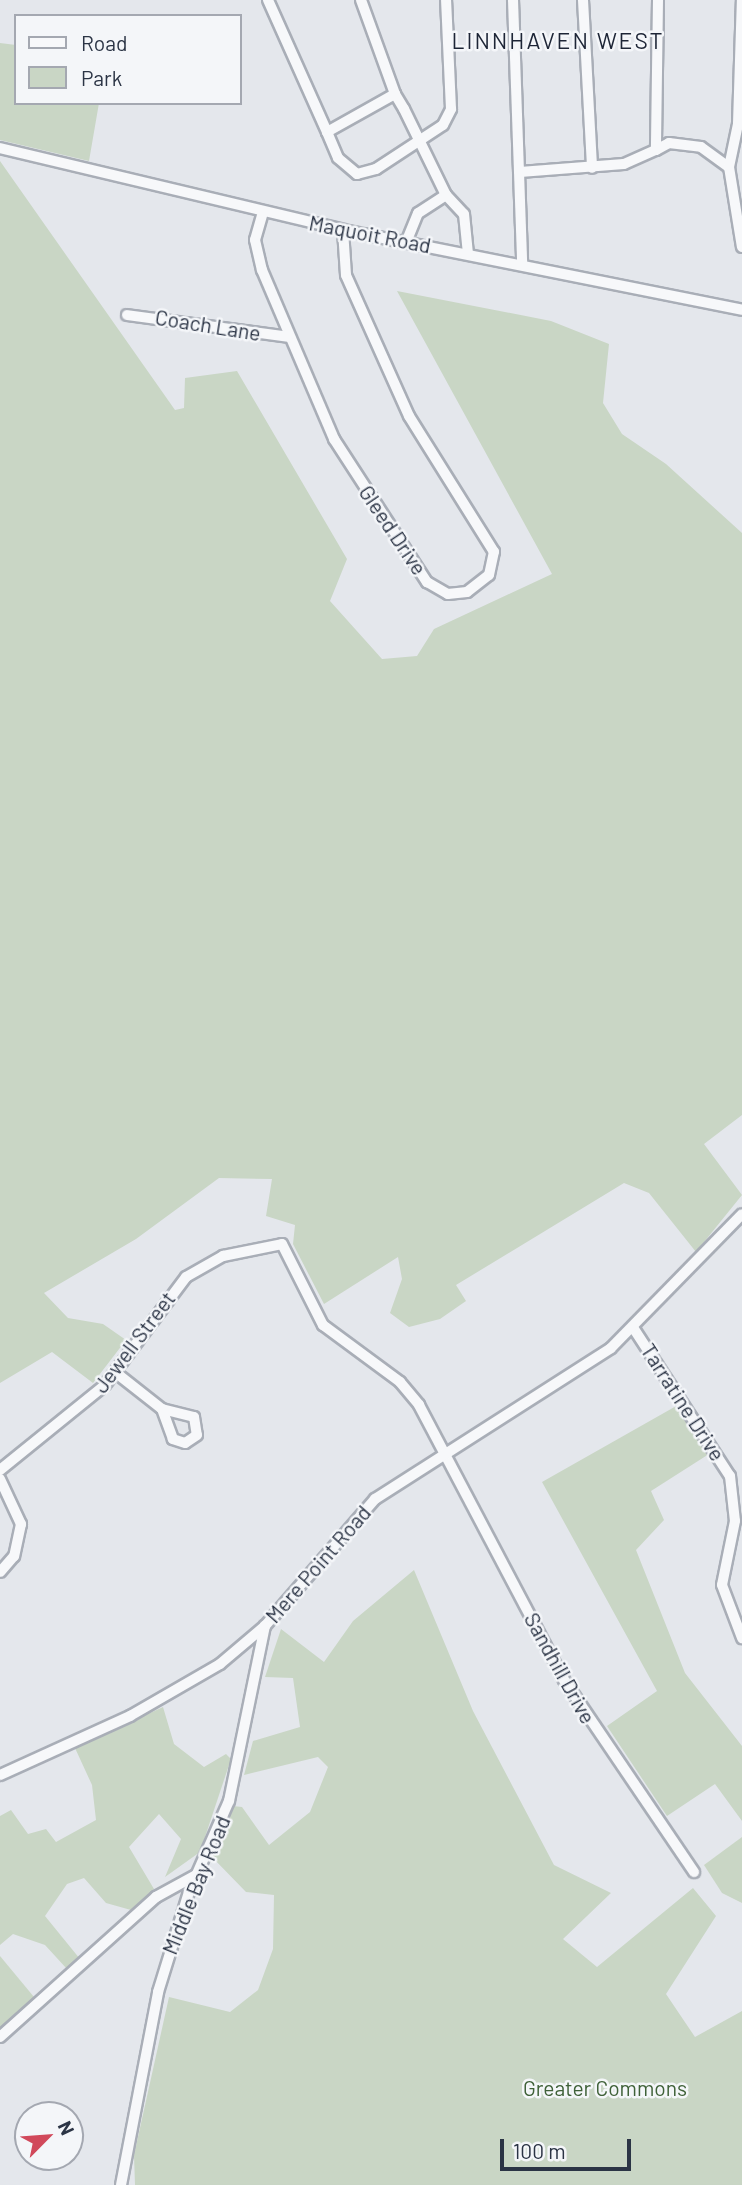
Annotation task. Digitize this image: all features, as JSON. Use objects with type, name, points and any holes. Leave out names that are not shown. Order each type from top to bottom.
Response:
[{"type":"street","points":[[268,0],[338,158],[357,174],[420,141],[443,125],[451,109],[446,0]]},
{"type":"street","points":[[361,0],[395,94],[446,195],[464,214],[468,254]]},
{"type":"street","points":[[513,0],[522,263]]},
{"type":"street","points":[[583,0],[592,168]]},
{"type":"street","points":[[656,149],[657,0]]},
{"type":"street","points":[[742,0],[739,116],[729,167],[742,247]]},
{"type":"street","points":[[327,132],[395,94]]},
{"type":"street","points":[[520,172],[592,168],[634,162],[669,143],[701,147],[729,167]]},
{"type":"street","name":"Maquoit Road","points":[[0,148],[343,230],[522,263],[742,310]]},
{"type":"street","points":[[406,242],[418,213],[446,195]]},
{"type":"street","name":"Gleed Drive","points":[[263,212],[258,255],[289,337],[334,439],[418,570],[448,594],[476,588],[494,568],[492,545],[409,416],[346,275],[343,230]]},
{"type":"street","name":"Coach Lane","points":[[127,315],[289,337]]},
{"type":"street","name":"Mere Point Road","points":[[0,1776],[186,1687],[265,1626],[359,1513],[447,1451],[578,1373],[634,1329],[742,1214]]},
{"type":"street","name":"Jewell Street","points":[[0,1470],[68,1421],[115,1372],[186,1277],[223,1256],[282,1244]]},
{"type":"street","name":"Sandhill Drive","points":[[282,1244],[323,1325],[405,1388],[447,1451],[564,1680],[694,1872]]},
{"type":"street","name":"Tarratine Drive","points":[[634,1329],[702,1429],[739,1495],[722,1586],[742,1638]]},
{"type":"street","points":[[115,1372],[162,1409]]},
{"type":"street","points":[[0,1479],[21,1524],[14,1556],[0,1572]]},
{"type":"street","name":"Middle Bay Road","points":[[121,2185],[158,1992],[196,1875],[239,1768],[265,1626]]},
{"type":"street","points":[[0,2037],[156,1897],[196,1875]]},
{"type":"green space","points":[[0,43],[14,45],[14,105],[99,105],[89,161],[0,140]]},
{"type":"green space","points":[[0,161],[175,410],[184,408],[185,378],[237,371],[347,559],[330,601],[382,659],[417,656],[434,629],[552,574],[397,291],[551,321],[609,344],[603,403],[622,434],[666,464],[742,533],[742,1115],[704,1144],[742,1195],[696,1252],[649,1193],[624,1183],[456,1285],[466,1301],[440,1319],[409,1327],[390,1313],[402,1279],[398,1257],[324,1304],[293,1244],[295,1225],[266,1216],[272,1179],[219,1178],[136,1239],[44,1293],[68,1318],[103,1324],[126,1340],[93,1383],[52,1352],[0,1383]]},
{"type":"green space","points":[[678,1405],[709,1454],[651,1491],[664,1520],[636,1550],[685,1673],[742,1746],[742,1821],[715,1784],[667,1816],[607,1726],[657,1691],[542,1482]]},
{"type":"green space","name":"Greater Commons","points":[[414,1570],[473,1711],[554,1865],[611,1893],[563,1939],[597,1967],[693,1888],[716,1916],[666,1994],[695,2037],[742,2011],[742,2185],[135,2185],[134,2155],[169,1997],[230,2012],[258,1990],[273,1949],[274,1895],[246,1892],[212,1857],[233,1806],[242,1807],[269,1845],[310,1812],[328,1767],[318,1757],[244,1775],[253,1741],[300,1727],[293,1678],[265,1677],[281,1629],[324,1662],[353,1621]]},
{"type":"green space","points":[[163,1707],[174,1744],[204,1767],[226,1754],[231,1759],[200,1852],[165,1877],[181,1839],[159,1814],[129,1847],[154,1889],[131,1910],[106,1903],[84,1878],[67,1884],[45,1916],[80,1959],[67,1969],[45,1945],[13,1934],[0,1945],[0,1816],[11,1810],[28,1834],[46,1829],[56,1842],[96,1820],[92,1785],[75,1748]]},
{"type":"green space","points":[[742,1837],[742,1903],[722,1893],[704,1865]]},
{"type":"green space","points":[[0,1956],[34,1997],[0,2029]]},
{"type":"district","name":"LINNHAVEN WEST","points":[[558,40]]}]
